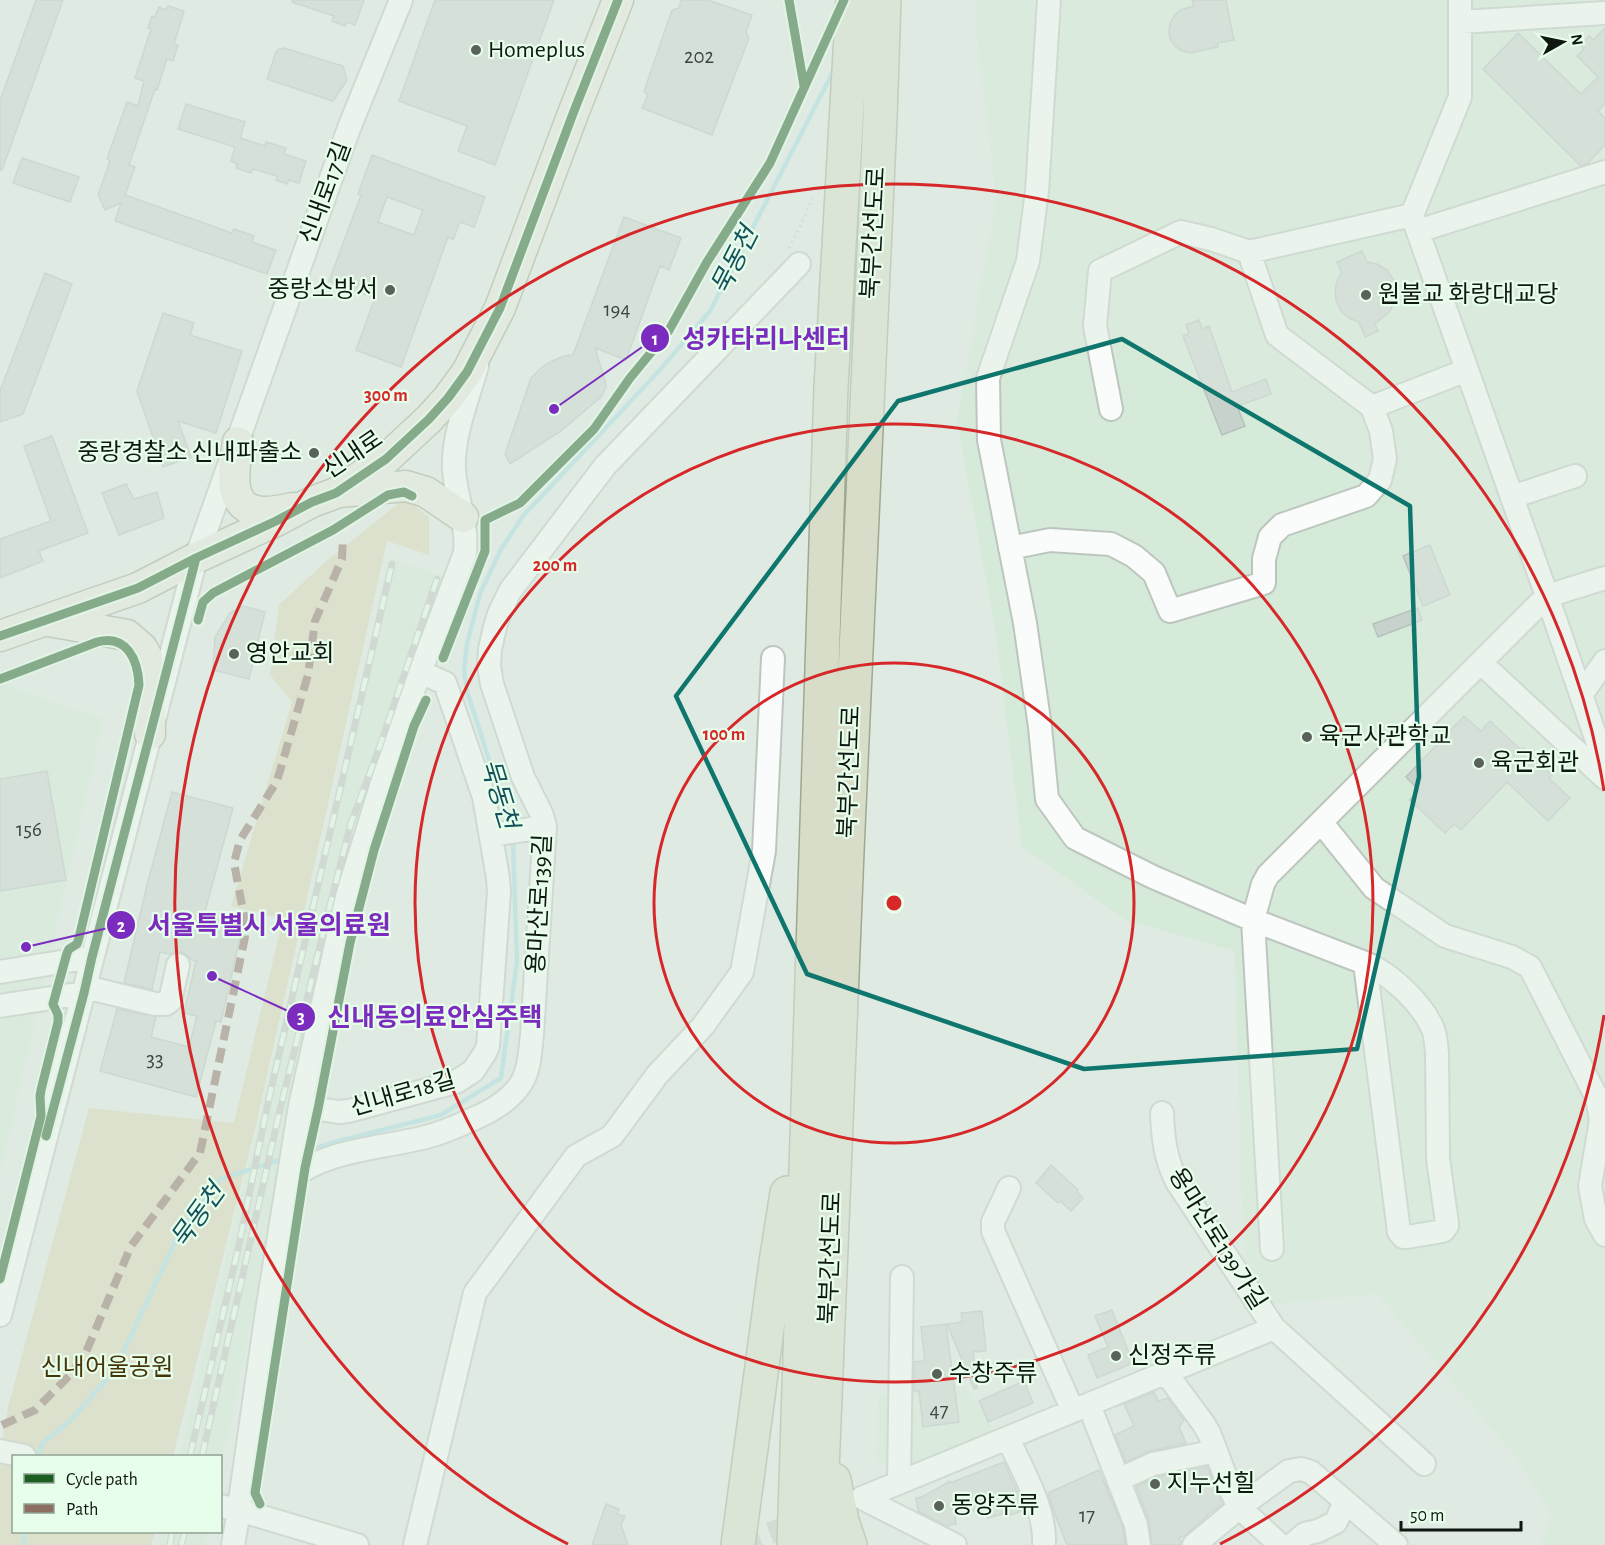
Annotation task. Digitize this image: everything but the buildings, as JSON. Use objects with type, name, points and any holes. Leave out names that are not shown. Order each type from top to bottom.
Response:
[{"type":"highway","name":"북부간선도로","points":[[794,1545],[831,399],[826,200],[853,0]]},
{"type":"highway","name":"북부간선도로","points":[[819,1545],[846,851],[884,0]]},
{"type":"highway","points":[[738,1545],[776,1262],[808,1058]]},
{"type":"highway","points":[[824,1436],[842,1521],[850,1545]]},
{"type":"main road","name":"신내로","points":[[0,636],[138,588],[312,502],[336,493],[386,459],[429,419],[467,372],[500,308],[618,0]]},
{"type":"main road","points":[[238,442],[234,482],[236,493],[241,501],[248,508],[263,512],[302,507]]},
{"type":"main road","points":[[336,493],[406,486],[426,492],[478,522]]},
{"type":"main road","points":[[46,620],[127,635],[142,648],[147,657],[149,669],[150,734]]},
{"type":"street","name":"신내로17길","points":[[0,1315],[196,558],[349,128],[400,0]]},
{"type":"street","points":[[1049,0],[1037,191],[1028,261],[988,378],[989,440],[1025,623],[1040,728],[1047,799],[1075,838],[1153,877],[1253,920],[1365,963],[1401,986],[1423,1011],[1436,1038],[1438,1159],[1447,1222],[1443,1231],[1407,1237],[1400,1232],[1365,963]]},
{"type":"street","points":[[1605,13],[1460,11],[1460,97],[1415,223],[1605,764]]},
{"type":"street","points":[[1111,409],[1095,326],[1100,271],[1181,232],[1249,252],[1415,223],[1605,172]]},
{"type":"street","points":[[1010,548],[1050,540],[1111,544],[1134,556],[1154,573],[1170,611],[1264,583],[1264,559],[1270,537],[1282,525],[1366,496],[1380,480],[1385,459],[1381,431],[1372,407],[1277,335],[1249,252]]},
{"type":"street","name":"용마산로139길","points":[[288,1181],[298,1172],[325,1159],[427,1137],[454,1127],[483,1115],[517,1090],[525,1074],[530,1053],[545,827],[541,813],[523,777],[492,684],[489,666],[490,649],[499,614],[510,591],[604,466],[794,257]]},
{"type":"street","points":[[233,1545],[230,1508],[267,1311],[300,1106],[347,896],[395,738],[463,563],[466,545],[478,522],[456,484],[455,456],[457,437],[484,339]]},
{"type":"street","points":[[1372,407],[1467,370]]},
{"type":"street","points":[[1512,497],[1575,476]]},
{"type":"street","points":[[1272,1249],[1253,920],[1263,884],[1268,875],[1547,596],[1605,578]]},
{"type":"street","points":[[415,1545],[475,1293],[576,1155],[612,1136],[657,1075],[703,1026],[742,972],[764,851],[773,658]]},
{"type":"street","points":[[1581,695],[1605,661]]},
{"type":"street","points":[[1481,663],[1605,778]]},
{"type":"street","name":"신내로18길","points":[[300,1106],[338,1112],[349,1111],[456,1082],[473,1071],[488,1046],[499,892],[491,835],[481,786],[449,690],[441,680],[420,672]]},
{"type":"street","points":[[1321,822],[1374,888],[1446,936],[1512,957],[1530,968],[1597,1098],[1601,1120],[1590,1186],[1596,1219],[1605,1236]]},
{"type":"street","points":[[491,835],[545,827]]},
{"type":"street","points":[[0,972],[92,957]]},
{"type":"street","points":[[0,1006],[84,990],[155,1004],[166,1004],[170,1001],[178,965]]},
{"type":"street","name":"용마산로139가길","points":[[1162,1113],[1163,1143],[1170,1169],[1274,1328],[1424,1464]]},
{"type":"street","points":[[1009,1188],[993,1222],[993,1231],[1118,1480],[1136,1525],[1139,1545]]},
{"type":"street","points":[[899,1483],[902,1277]]},
{"type":"street","name":"용마산로139가길","points":[[956,1545],[862,1498],[1274,1328]]},
{"type":"street","points":[[1166,1373],[1203,1423],[1239,1507],[1279,1545]]},
{"type":"street","points":[[1008,1438],[1040,1510],[1044,1545]]},
{"type":"street","points":[[0,1451],[19,1455]]},
{"type":"street","points":[[1118,1480],[1153,1464],[1216,1451]]},
{"type":"street","points":[[1194,1545],[1239,1507],[1289,1471],[1301,1469],[1311,1472],[1396,1545]]},
{"type":"street","points":[[1292,1545],[1305,1534],[1318,1531],[1336,1522],[1345,1501]]},
{"type":"street","points":[[230,1508],[357,1545]]},
{"type":"path","points":[[794,257],[801,225],[826,200]]},
{"type":"path","points":[[478,522],[520,503],[528,495]]},
{"type":"highlighted area","points":[[1122,339],[1410,506],[1419,777],[1357,1049],[1084,1069],[807,974],[676,696],[898,401]]},
{"type":"shaded area","name":"육군사관학교","points":[[976,0],[1605,0],[1605,1545],[1541,1545],[1551,1514],[1515,1456],[1377,1294],[1249,1307],[1240,1178],[1235,951],[1126,920],[1022,847],[995,628],[957,421],[996,198],[977,38]]},
{"type":"shaded area","points":[[389,558],[445,577],[323,973],[222,1465],[222,1455],[179,1455]]},
{"type":"shaded area","points":[[6,685],[104,719],[0,1176],[0,687]]},
{"type":"shaded area","points":[[965,1388],[994,1428],[913,1465],[876,1463],[878,1395]]},
{"type":"shaded area","points":[[161,1533],[207,1533],[204,1545],[158,1545]]},
{"type":"green space","name":"신내어울공원","points":[[405,498],[429,517],[429,555],[387,541],[255,1129],[173,1455],[12,1455],[12,1533],[155,1533],[151,1545],[0,1545],[0,1453],[8,1407],[89,1108],[234,1123],[283,919],[231,906],[292,702],[270,675],[279,605],[324,563]]},
{"type":"waterway","name":"묵동천","points":[[510,825],[467,691],[464,670],[467,644],[480,594],[500,551],[523,516],[659,371],[710,311],[835,68]]},
{"type":"waterway","name":"묵동천","points":[[300,1153],[441,1115],[501,1078],[517,961],[513,839]]},
{"type":"waterway","name":"묵동천","points":[[38,1455],[43,1443],[71,1420],[115,1370],[181,1229],[220,1179],[283,1159]]},
{"type":"waterway","name":"묵동천","points":[[24,1533],[24,1545]]},
{"type":"tunnel","points":[[739,1545],[805,1520]]},
{"type":"railway","points":[[190,1455],[238,1249],[269,1098],[392,564]]},
{"type":"railway","points":[[202,1455],[279,1114],[351,823],[437,579]]},
{"type":"railway","points":[[170,1545],[172,1533]]},
{"type":"railway","points":[[181,1545],[185,1533]]},
{"type":"marked path","points":[[2,1425],[35,1410],[71,1374],[86,1352],[131,1246],[200,1153],[245,937],[245,921],[234,863],[240,840],[277,781],[308,675],[315,621],[342,559],[343,537]]},
{"type":"cycle path","points":[[0,636],[138,588],[312,502],[336,493],[386,459],[429,419],[467,372],[500,308],[618,0]]},
{"type":"cycle path","points":[[789,0],[804,86]]},
{"type":"cycle path","points":[[443,658],[485,551],[485,520],[520,503],[594,429],[630,378],[668,332],[707,262],[770,163],[844,0]]},
{"type":"cycle path","points":[[198,620],[203,602],[213,593],[333,530],[388,495],[404,492],[412,496]]},
{"type":"cycle path","points":[[46,1136],[196,558]]},
{"type":"cycle path","points":[[0,679],[97,642],[107,641],[123,645],[129,651],[136,667],[139,685],[79,938],[77,944],[67,953],[53,1004],[58,1015],[58,1022],[41,1090],[41,1116],[0,1279]]},
{"type":"cycle path","points":[[260,1504],[255,1493],[305,1168],[350,943],[374,850],[414,726],[426,700]]},
{"type":"place","name":"Homeplus","points":[[476,50]]},
{"type":"place","name":"중랑소방서","points":[[390,290]]},
{"type":"place","name":"원불교 화랑대교당","points":[[1366,295]]},
{"type":"place","name":"성카타리나센터","points":[[554,409]]},
{"type":"place","name":"중랑경찰소 신내파출소","points":[[314,453]]},
{"type":"place","name":"영안교회","points":[[234,654]]},
{"type":"place","name":"육군사관학교","points":[[1307,737]]},
{"type":"place","name":"육군회관","points":[[1479,763]]},
{"type":"place","name":"서울특별시 서울의료원","points":[[26,947]]},
{"type":"place","name":"신내동의료안심주택","points":[[212,976]]},
{"type":"place","name":"신정주류","points":[[1116,1356]]},
{"type":"place","name":"수창주류","points":[[937,1374]]},
{"type":"place","name":"지누선힐","points":[[1155,1484]]},
{"type":"place","name":"동양주류","points":[[939,1506]]}]
